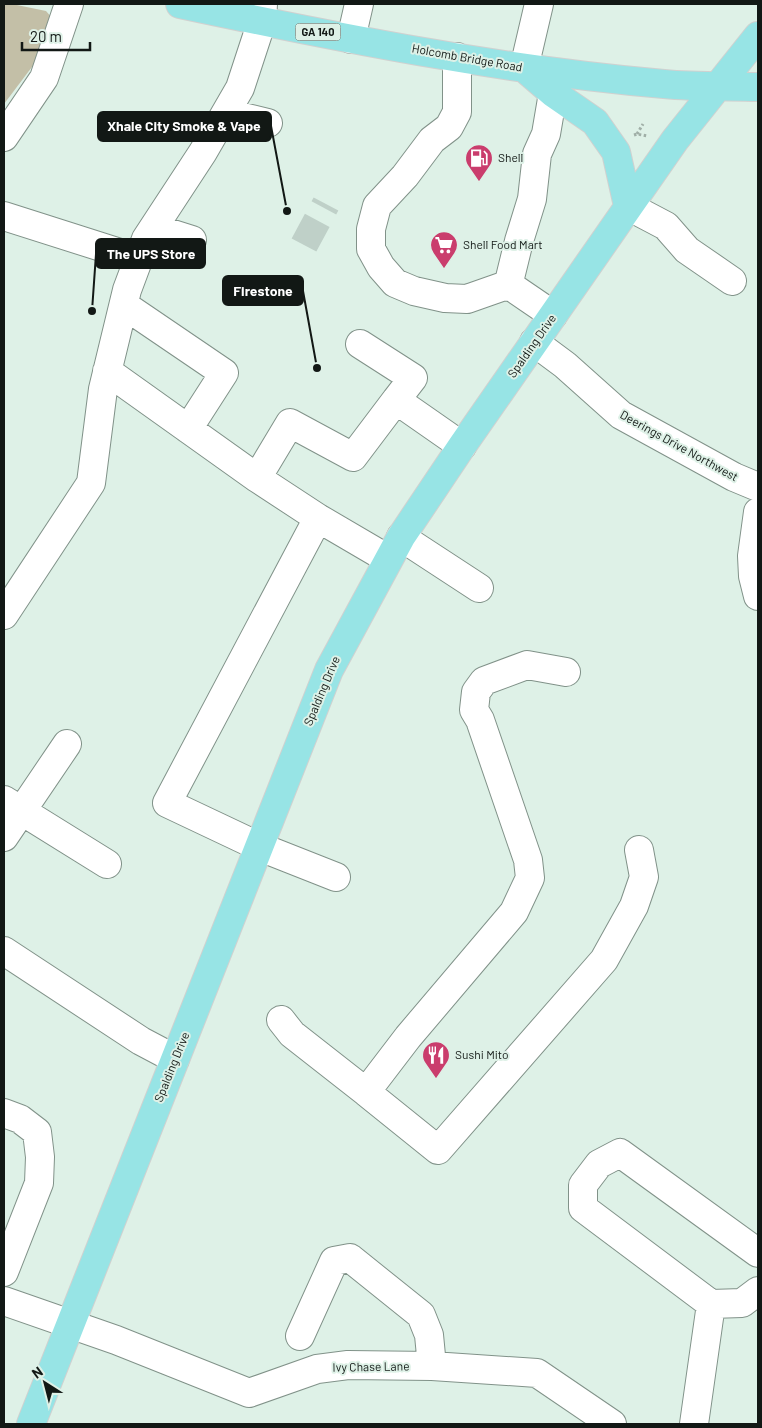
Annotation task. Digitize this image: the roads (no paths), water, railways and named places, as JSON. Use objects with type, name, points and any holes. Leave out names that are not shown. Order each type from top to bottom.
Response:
[{"type":"main road","name":"Holcomb Bridge Road","points":[[180,4],[262,12],[351,39],[524,68],[665,84],[758,88]]},
{"type":"main road","name":"Spalding Drive","points":[[31,1424],[329,670],[395,548],[462,446],[675,140],[758,36]]},
{"type":"main road","points":[[524,68],[552,93],[595,122],[616,152],[628,206]]},
{"type":"street","points":[[4,137],[44,78],[69,4]]},
{"type":"street","points":[[351,39],[360,4]]},
{"type":"street","points":[[524,68],[539,4]]},
{"type":"street","points":[[4,616],[91,483],[103,388],[128,290],[146,239],[204,152],[240,88],[262,12]]},
{"type":"street","points":[[457,57],[457,112],[449,127],[432,140],[405,176],[377,206],[371,229],[371,249],[381,267],[395,283],[414,291],[445,298],[467,299],[508,286],[522,293],[553,315]]},
{"type":"street","points":[[508,286],[519,240],[532,199],[537,154],[546,134],[552,93]]},
{"type":"street","points":[[226,113],[268,123]]},
{"type":"street","points":[[628,206],[666,226],[687,250],[732,281]]},
{"type":"street","points":[[4,216],[139,259]]},
{"type":"street","points":[[154,228],[192,240]]},
{"type":"street","points":[[124,305],[224,373],[188,429]]},
{"type":"street","name":"Deerings Drive Northwest","points":[[534,342],[565,365],[621,415],[734,477],[758,487]]},
{"type":"street","points":[[257,478],[290,423],[353,457],[413,378],[360,344]]},
{"type":"street","points":[[107,371],[257,478],[318,518],[395,548],[478,588]]},
{"type":"street","points":[[396,400],[462,446]]},
{"type":"street","points":[[758,512],[752,556],[753,576],[758,596]]},
{"type":"street","points":[[318,518],[167,803],[260,847],[336,877]]},
{"type":"street","points":[[366,1092],[408,1037],[514,912],[530,878],[528,860],[480,720],[474,710],[476,692],[484,682],[527,665],[566,672]]},
{"type":"street","points":[[4,837],[12,805],[67,744]]},
{"type":"street","points":[[12,805],[107,864]]},
{"type":"street","points":[[282,1020],[292,1034],[438,1150],[604,960],[634,906],[644,877],[639,850]]},
{"type":"street","points":[[4,951],[140,1042],[175,1059]]},
{"type":"street","points":[[4,1113],[20,1119],[37,1132],[40,1157],[39,1183],[4,1272]]},
{"type":"street","points":[[758,1253],[620,1153],[599,1164],[582,1185],[583,1208],[710,1304],[742,1303],[758,1291]]},
{"type":"street","points":[[300,1336],[334,1261],[350,1258],[421,1315],[429,1335],[432,1366]]},
{"type":"street","name":"Ivy Chase Lane","points":[[4,1301],[116,1340],[249,1393],[317,1369],[348,1365],[432,1366],[537,1373],[612,1424]]},
{"type":"street","points":[[694,1424],[710,1304]]},
{"type":"tunnel","points":[[304,245],[326,204]]},
{"type":"place","name":"Shell","points":[[479,182]]},
{"type":"place","name":"Xhale City Smoke & Vape","points":[[287,211]]},
{"type":"place","name":"Shell Food Mart","points":[[444,269]]},
{"type":"place","name":"The UPS Store","points":[[92,311]]},
{"type":"place","name":"Firestone","points":[[317,368]]},
{"type":"place","name":"Sushi Mito","points":[[436,1079]]}]
